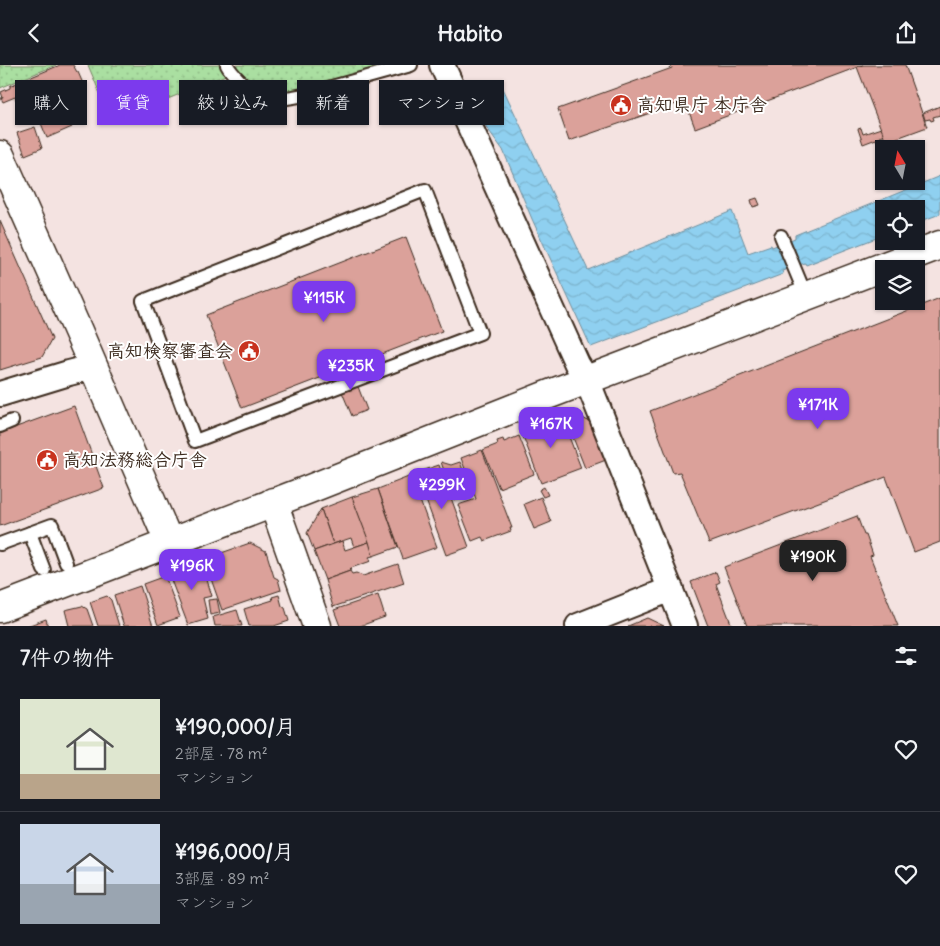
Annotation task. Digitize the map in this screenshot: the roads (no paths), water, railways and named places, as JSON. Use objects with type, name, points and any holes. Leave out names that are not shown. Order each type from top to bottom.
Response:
[{"type":"street","points":[[442,65],[573,355],[587,380],[685,626]]},
{"type":"street","points":[[0,155],[169,542]]},
{"type":"street","points":[[0,608],[542,397],[940,245]]},
{"type":"street","points":[[0,394],[93,367]]},
{"type":"street","points":[[273,502],[317,626]]},
{"type":"street","points":[[578,626],[671,589]]},
{"type":"lane","points":[[227,65],[249,89],[264,99],[282,99],[411,65]]},
{"type":"lane","points":[[425,189],[480,333],[374,373],[195,441],[143,301],[425,189]]},
{"type":"lane","points":[[781,236],[806,296]]},
{"type":"lane","points":[[0,545],[52,525],[66,563]]},
{"type":"lane","points":[[30,533],[44,570]]},
{"type":"water","points":[[504,90],[588,270],[732,211],[748,253],[771,245],[772,247],[795,238],[795,235],[875,202],[875,238],[806,265],[805,263],[782,271],[783,274],[591,347],[532,219],[503,150],[485,125],[504,125]]},
{"type":"water","points":[[940,176],[940,214],[925,220],[925,200],[881,200],[906,190],[925,190],[925,182]]},
{"type":"place","name":"高知県庁 本庁舎","points":[[621,105]]},
{"type":"place","name":"高知検察審査会","points":[[249,351]]},
{"type":"place","name":"高知法務総合庁舎","points":[[47,460]]}]
